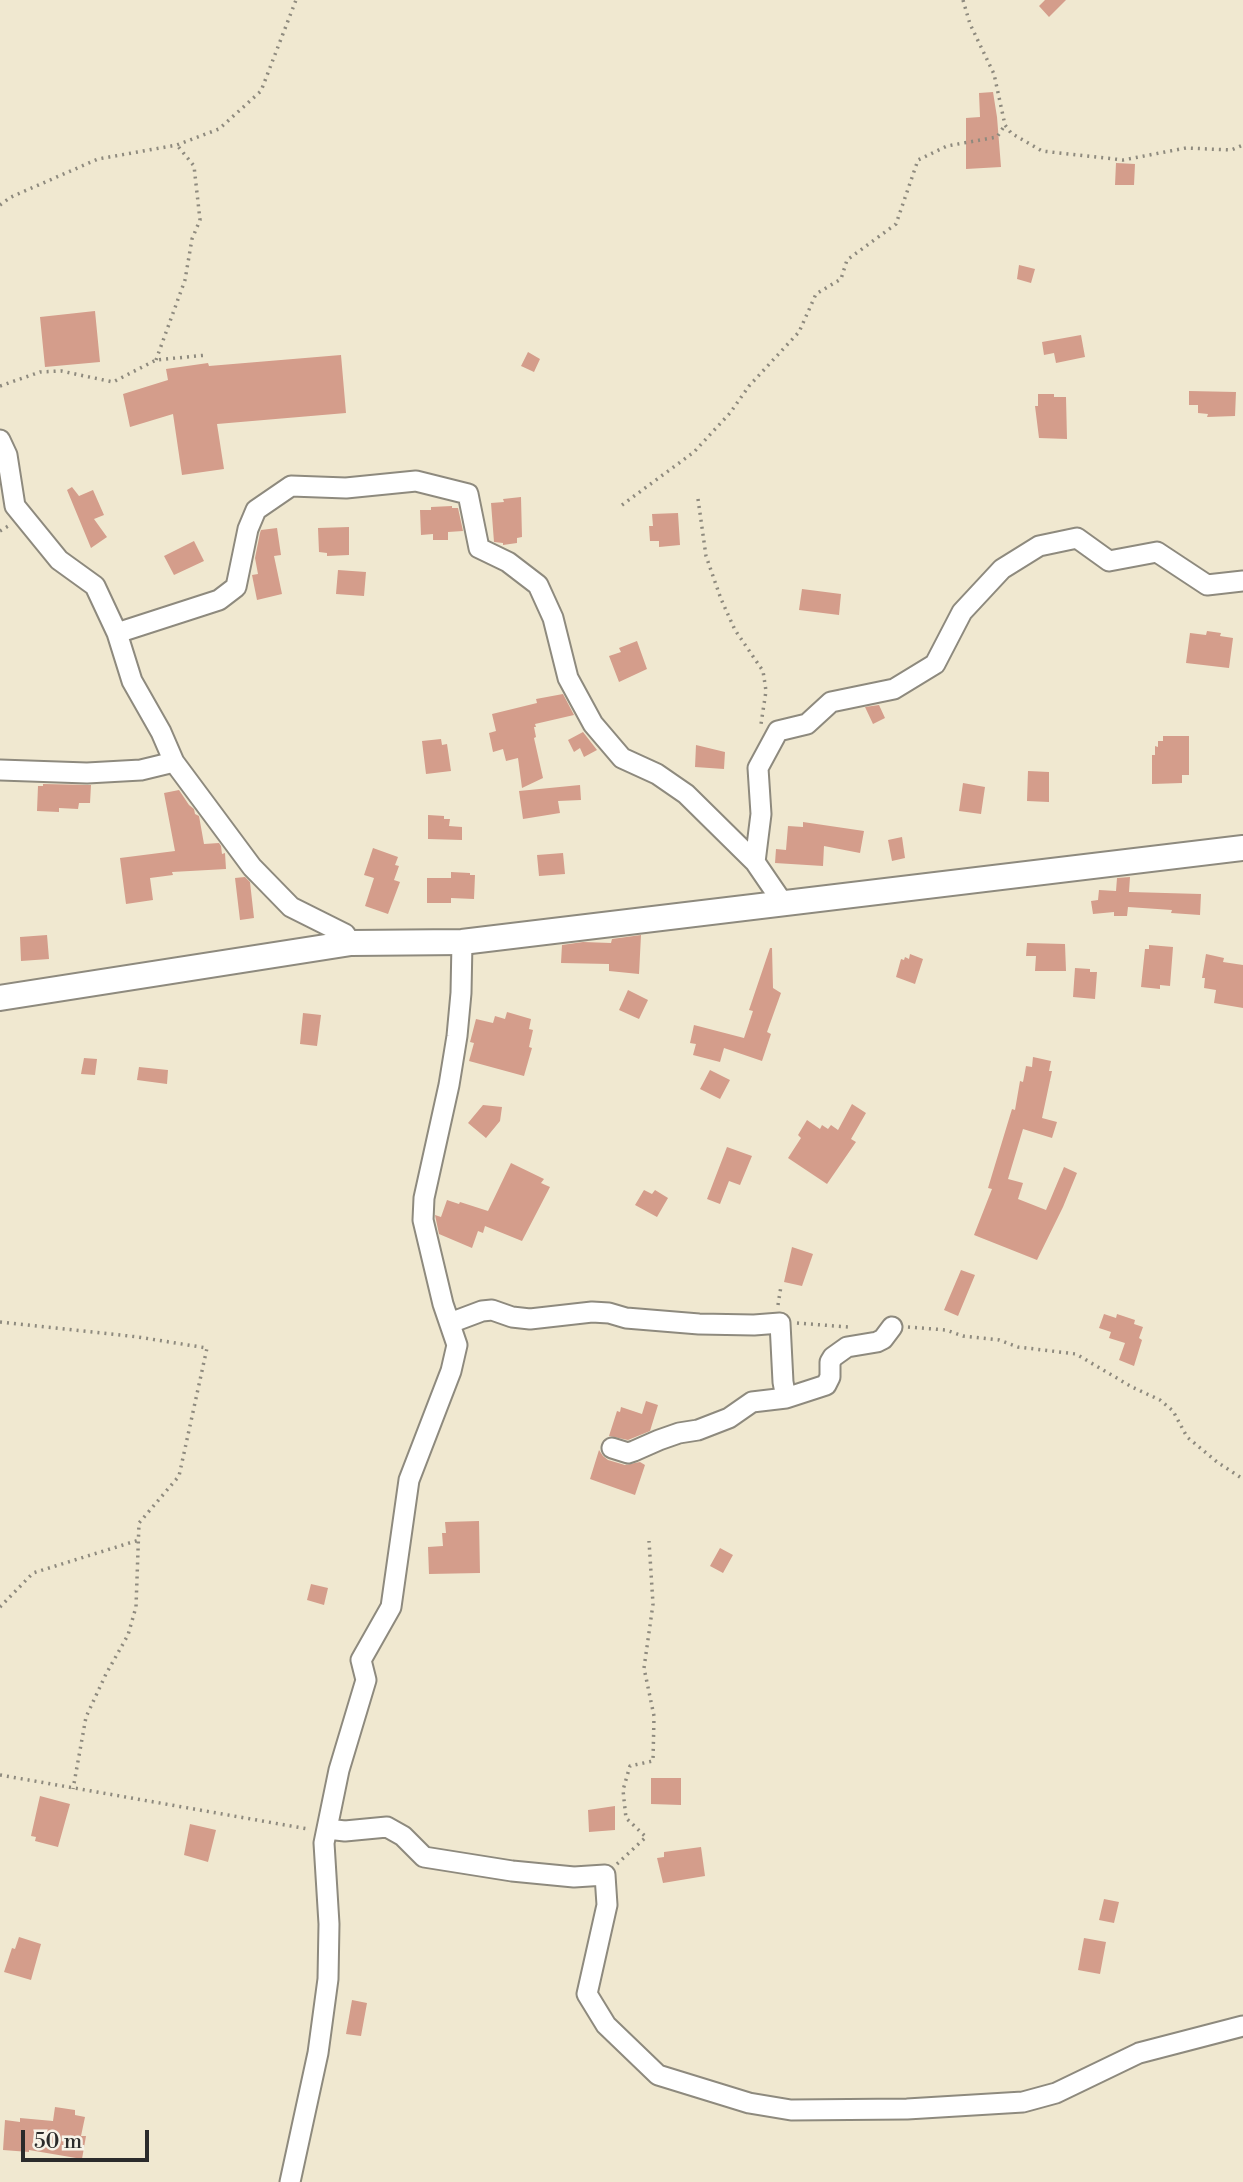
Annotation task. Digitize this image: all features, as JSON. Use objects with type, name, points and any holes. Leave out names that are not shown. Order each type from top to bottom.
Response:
[{"type":"street","points":[[0,440],[7,455],[15,506],[59,560],[94,586],[117,633],[132,681],[174,762],[252,867],[291,907],[345,934],[351,943]]},
{"type":"street","points":[[117,633],[219,600],[236,587],[248,529],[256,510],[292,486],[346,488],[416,481],[468,494],[479,548],[508,562],[538,585],[553,618],[568,678],[593,724],[622,758],[657,774],[686,794],[755,862],[783,903]]},
{"type":"street","points":[[755,862],[761,814],[758,768],[778,731],[807,724],[831,702],[894,688],[935,664],[962,612],[1002,569],[1039,547],[1077,538],[1109,561],[1157,552],[1206,585],[1243,581]]},
{"type":"street","points":[[0,769],[87,773],[141,770],[174,762]]},
{"type":"street","points":[[0,998],[351,943],[462,942],[1243,848]]},
{"type":"street","points":[[290,2182],[318,2053],[328,1979],[329,1924],[324,1843],[339,1770],[366,1680],[361,1660],[391,1607],[409,1480],[451,1371],[457,1345],[423,1220],[424,1198],[457,1036],[462,942]]},
{"type":"street","points":[[450,1323],[492,1310],[512,1317],[530,1319],[592,1312],[626,1318],[707,1324],[780,1323],[786,1398]]},
{"type":"street","points":[[612,1448],[628,1453],[659,1440],[698,1430],[729,1418],[752,1402],[786,1398],[826,1385],[830,1377],[830,1362],[838,1353],[847,1347],[877,1342],[883,1339],[892,1327]]},
{"type":"street","points":[[327,1829],[345,1831],[387,1827],[403,1836],[424,1857],[573,1877],[605,1875],[607,1905],[587,1994],[606,2025],[658,2075],[749,2103],[791,2110],[907,2109],[1023,2102],[1056,2093],[1139,2053],[1243,2026]]},
{"type":"path","points":[[0,205],[11,197],[99,159],[177,145],[219,129],[261,91],[296,0]]},
{"type":"path","points":[[962,0],[970,24],[994,74],[1005,125],[1012,133],[1042,151],[1124,160],[1186,148],[1231,150],[1243,145]]},
{"type":"path","points":[[622,505],[694,453],[730,413],[749,386],[799,332],[816,294],[841,279],[846,260],[896,224],[918,160],[947,146],[997,137],[1005,125]]},
{"type":"path","points":[[156,360],[185,280],[192,239],[200,220],[194,166],[177,145]]},
{"type":"path","points":[[0,386],[40,372],[61,370],[113,382],[156,360],[207,355]]},
{"type":"path","points":[[698,499],[706,556],[721,599],[735,630],[763,671],[766,691],[760,722],[766,754]]},
{"type":"path","points":[[781,1286],[777,1311],[777,1320],[780,1323],[851,1328]]},
{"type":"path","points":[[0,1322],[138,1337],[207,1348],[179,1476],[139,1523],[136,1607],[128,1635],[86,1717],[73,1789]]},
{"type":"path","points":[[892,1327],[946,1331],[962,1336],[999,1340],[1018,1347],[1076,1354],[1160,1400],[1173,1411],[1187,1437],[1243,1479]]},
{"type":"path","points":[[0,1608],[33,1573],[139,1540]]},
{"type":"path","points":[[605,1875],[646,1837],[626,1818],[623,1790],[630,1766],[653,1761],[654,1716],[644,1668],[653,1605],[649,1541]]},
{"type":"path","points":[[0,1775],[303,1829],[327,1829]]},
{"type":"building","points":[[1045,0],[1066,0],[1049,17],[1039,6]]},
{"type":"building","points":[[993,92],[1001,167],[966,169],[966,118],[980,117],[979,93]]},
{"type":"building","points":[[1116,163],[1135,164],[1134,185],[1115,185]]},
{"type":"building","points":[[1019,265],[1035,269],[1031,283],[1017,279]]},
{"type":"building","points":[[95,311],[100,362],[45,367],[40,317]]},
{"type":"building","points":[[1081,335],[1085,357],[1056,363],[1054,353],[1044,355],[1042,342]]},
{"type":"building","points":[[528,352],[540,359],[534,372],[521,366]]},
{"type":"building","points":[[341,355],[346,413],[217,424],[224,469],[182,475],[173,414],[130,427],[123,394],[168,380],[166,369],[208,363],[209,366]]},
{"type":"building","points":[[1189,391],[1236,392],[1235,416],[1207,417],[1208,414],[1198,413],[1198,405],[1189,405]]},
{"type":"building","points":[[1038,394],[1066,397],[1067,439],[1039,438],[1035,406],[1038,406]]},
{"type":"building","points":[[72,487],[79,496],[93,490],[104,515],[94,519],[107,537],[91,548],[67,490]]},
{"type":"building","points":[[521,497],[522,537],[517,538],[517,543],[503,545],[494,542],[491,503]]},
{"type":"building","points":[[452,506],[458,508],[463,531],[448,532],[448,540],[433,540],[433,534],[421,535],[420,510]]},
{"type":"building","points":[[678,513],[680,545],[659,547],[659,541],[650,541],[649,526],[653,526],[652,514]]},
{"type":"building","points":[[349,527],[349,555],[327,556],[327,553],[319,552],[318,528]]},
{"type":"building","points":[[277,528],[281,555],[274,556],[282,594],[257,600],[252,575],[258,574],[255,558],[260,533],[261,530]]},
{"type":"building","points":[[194,541],[204,561],[174,575],[164,556]]},
{"type":"building","points":[[338,570],[366,572],[364,596],[336,594]]},
{"type":"building","points":[[802,589],[841,594],[839,615],[799,610]]},
{"type":"building","points":[[1207,631],[1233,638],[1229,668],[1186,663],[1190,633],[1206,635]]},
{"type":"building","points":[[637,641],[647,669],[619,682],[609,656],[621,652],[619,648]]},
{"type":"building","points":[[563,694],[574,715],[535,724],[534,738],[543,778],[522,788],[518,758],[506,761],[503,749],[493,752],[489,733],[496,731],[492,714],[537,703],[536,699]]},
{"type":"building","points":[[879,705],[885,718],[873,724],[865,707]]},
{"type":"building","points":[[583,732],[597,750],[584,757],[580,748],[574,752],[568,740]]},
{"type":"building","points":[[1163,736],[1189,736],[1189,775],[1182,775],[1182,783],[1152,784],[1152,755],[1155,755],[1155,746],[1158,747],[1158,741],[1163,741]]},
{"type":"building","points":[[441,739],[442,745],[447,744],[451,771],[426,774],[422,741]]},
{"type":"building","points":[[696,745],[725,752],[724,769],[695,767]]},
{"type":"building","points":[[1028,771],[1049,772],[1049,802],[1027,801]]},
{"type":"building","points":[[963,783],[985,787],[981,814],[959,811]]},
{"type":"building","points":[[91,785],[90,803],[79,803],[78,809],[59,808],[59,812],[37,811],[38,786]]},
{"type":"building","points":[[580,785],[581,800],[558,801],[560,813],[523,819],[519,791]]},
{"type":"building","points":[[179,790],[199,816],[204,844],[219,843],[221,846],[222,854],[225,853],[226,869],[172,872],[173,875],[150,878],[153,900],[126,904],[120,858],[175,851],[164,793]]},
{"type":"building","points":[[428,815],[444,816],[444,819],[450,819],[449,826],[462,827],[462,840],[428,839]]},
{"type":"building","points":[[803,822],[864,831],[860,853],[824,846],[823,866],[775,863],[776,849],[786,850],[788,826],[803,827]]},
{"type":"building","points":[[902,837],[905,858],[892,861],[888,840]]},
{"type":"building","points":[[373,848],[398,857],[395,865],[399,866],[394,880],[400,882],[388,914],[365,906],[374,878],[364,875]]},
{"type":"building","points":[[563,853],[565,874],[539,876],[537,855]]},
{"type":"building","points":[[451,872],[475,875],[474,899],[451,898],[451,903],[427,903],[427,878],[451,878]]},
{"type":"building","points":[[245,877],[250,882],[254,918],[240,920],[235,878]]},
{"type":"building","points":[[1130,877],[1129,892],[1201,894],[1200,915],[1128,907],[1127,916],[1114,916],[1114,912],[1093,914],[1091,901],[1098,900],[1099,890],[1116,891],[1117,878]]},
{"type":"building","points":[[47,935],[49,959],[21,961],[20,937]]},
{"type":"building","points":[[641,935],[639,974],[609,971],[609,964],[561,963],[562,945],[583,942],[611,943],[612,939]]},
{"type":"building","points":[[1027,943],[1065,944],[1066,971],[1035,971],[1036,956],[1026,956]]},
{"type":"building","points":[[1149,945],[1173,947],[1170,986],[1160,985],[1160,989],[1141,987],[1145,949],[1149,949]]},
{"type":"building","points":[[770,948],[773,988],[781,993],[767,1032],[771,1034],[762,1061],[724,1048],[720,1062],[693,1055],[696,1044],[690,1043],[694,1025],[744,1038],[753,1011],[749,1010]]},
{"type":"building","points":[[910,954],[923,959],[915,984],[896,977],[901,959],[909,959]]},
{"type":"building","points":[[1206,954],[1224,958],[1223,962],[1243,965],[1243,1008],[1214,1003],[1216,990],[1204,988],[1205,978],[1202,978]]},
{"type":"building","points":[[1075,968],[1097,972],[1095,999],[1073,997]]},
{"type":"building","points":[[628,990],[648,1000],[639,1019],[619,1010]]},
{"type":"building","points":[[507,1012],[531,1019],[529,1029],[533,1030],[529,1047],[532,1048],[524,1076],[469,1061],[474,1043],[470,1042],[476,1019],[493,1023],[495,1016],[505,1019]]},
{"type":"building","points":[[303,1013],[321,1015],[317,1046],[300,1044]]},
{"type":"building","points":[[1033,1057],[1051,1061],[1049,1071],[1052,1071],[1042,1118],[1057,1122],[1052,1138],[1023,1129],[1008,1179],[1023,1183],[1018,1199],[1046,1210],[1064,1167],[1077,1173],[1037,1260],[974,1235],[992,1189],[988,1188],[1012,1109],[1015,1110],[1020,1081],[1023,1082],[1026,1066],[1032,1067]]},
{"type":"building","points":[[84,1058],[97,1059],[95,1075],[81,1074]]},
{"type":"building","points":[[139,1067],[168,1070],[167,1084],[137,1080]]},
{"type":"building","points":[[710,1070],[730,1080],[720,1099],[700,1089]]},
{"type":"building","points":[[852,1104],[866,1113],[851,1139],[856,1142],[827,1184],[788,1158],[801,1138],[798,1135],[807,1120],[820,1129],[822,1125],[828,1129],[831,1125],[838,1130]]},
{"type":"building","points":[[483,1105],[502,1107],[500,1121],[486,1138],[468,1123]]},
{"type":"building","points":[[727,1147],[752,1156],[740,1185],[729,1181],[720,1204],[707,1199]]},
{"type":"building","points":[[511,1163],[544,1179],[541,1183],[550,1187],[522,1241],[485,1226],[483,1233],[478,1231],[472,1248],[439,1234],[435,1215],[441,1217],[447,1200],[488,1211]]},
{"type":"building","points":[[644,1190],[652,1194],[655,1190],[668,1198],[657,1217],[635,1205]]},
{"type":"building","points":[[792,1247],[813,1254],[802,1286],[784,1282]]},
{"type":"building","points":[[961,1270],[975,1275],[958,1316],[944,1310]]},
{"type":"building","points":[[1104,1314],[1116,1318],[1117,1314],[1135,1320],[1134,1324],[1143,1327],[1134,1366],[1119,1360],[1125,1343],[1109,1338],[1111,1332],[1099,1328]]},
{"type":"building","points":[[646,1401],[658,1405],[650,1431],[628,1440],[609,1436],[617,1411],[620,1412],[621,1407],[642,1414]]},
{"type":"building","points":[[599,1450],[608,1460],[625,1465],[640,1462],[645,1465],[635,1495],[590,1479]]},
{"type":"building","points":[[479,1521],[480,1573],[429,1574],[428,1547],[443,1546],[445,1522]]},
{"type":"building","points":[[720,1548],[733,1555],[723,1573],[710,1566]]},
{"type":"building","points":[[311,1584],[328,1588],[324,1605],[307,1600]]},
{"type":"building","points":[[651,1778],[681,1778],[681,1805],[651,1804]]},
{"type":"building","points":[[40,1796],[70,1804],[58,1847],[35,1841],[36,1837],[31,1836]]},
{"type":"building","points":[[615,1806],[615,1830],[589,1832],[588,1810]]},
{"type":"building","points":[[190,1824],[216,1830],[208,1862],[184,1855]]},
{"type":"building","points":[[701,1847],[705,1876],[663,1883],[657,1858],[664,1857],[664,1852]]},
{"type":"building","points":[[1104,1899],[1119,1902],[1114,1923],[1099,1920]]},
{"type":"building","points":[[19,1937],[41,1944],[31,1980],[4,1972],[12,1948],[15,1949]]},
{"type":"building","points":[[1084,1938],[1106,1942],[1100,1974],[1078,1970]]},
{"type":"building","points":[[352,2000],[367,2003],[361,2036],[346,2034]]},
{"type":"building","points":[[55,2107],[75,2110],[75,2115],[85,2117],[81,2136],[86,2136],[82,2159],[29,2150],[3,2150],[5,2120],[20,2122],[20,2118],[53,2121]]}]
